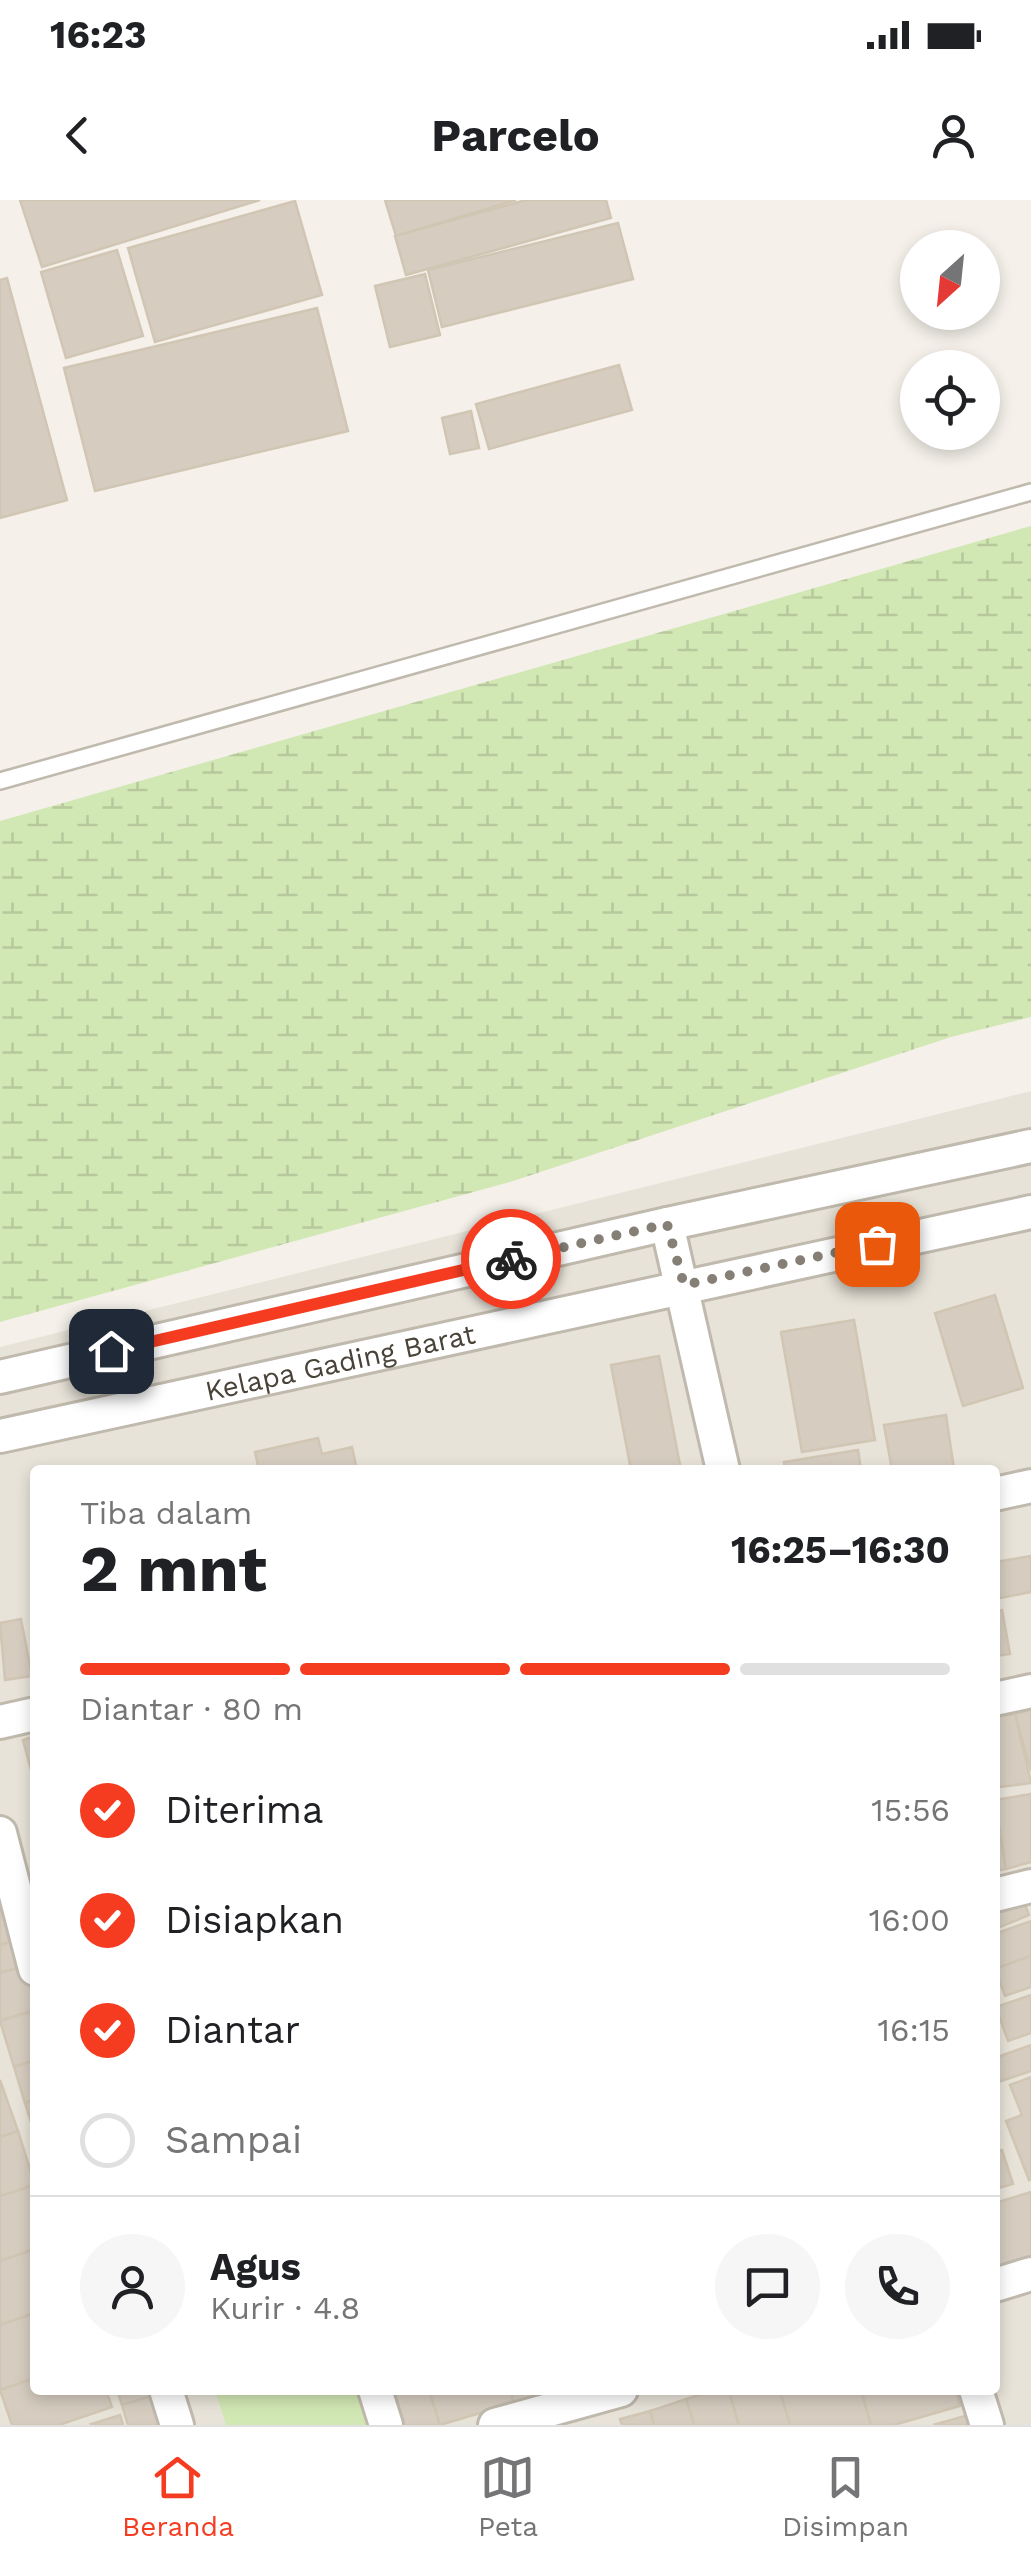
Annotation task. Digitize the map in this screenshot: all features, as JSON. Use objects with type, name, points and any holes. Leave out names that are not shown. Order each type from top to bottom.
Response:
[{"type":"street","points":[[0,1377],[667,1224],[1031,1146]]},
{"type":"street","name":"Kelapa Gading Barat","points":[[0,1436],[1031,1212]]},
{"type":"street","points":[[667,1224],[684,1285],[722,1465]]},
{"type":"street","points":[[1000,1493],[1031,1486]]},
{"type":"street","points":[[1000,1698],[1031,1691]]},
{"type":"street","points":[[0,1722],[30,1715]]},
{"type":"street","points":[[0,1833],[30,1948]]},
{"type":"street","points":[[1000,1894],[1031,1886]]},
{"type":"street","points":[[1000,2283],[1031,2274]]},
{"type":"street","points":[[168,2395],[177,2425]]},
{"type":"street","points":[[377,2395],[386,2425]]},
{"type":"street","points":[[495,2425],[604,2395]]},
{"type":"street","points":[[978,2395],[988,2425]]},
{"type":"lane","points":[[0,781],[1031,492]]},
{"type":"shaded area","points":[[1031,1091],[1031,2425],[0,2425],[0,1347]]},
{"type":"green space","points":[[1031,526],[1031,1017],[951,1037],[510,1182],[0,1322],[0,821]]},
{"type":"green space","points":[[217,2395],[365,2395],[374,2425],[226,2425]]},
{"type":"building","points":[[20,200],[260,200],[42,267]]},
{"type":"building","points":[[385,200],[516,200],[396,236]]},
{"type":"building","points":[[526,200],[606,200],[611,218],[406,275],[395,236]]},
{"type":"building","points":[[295,201],[322,295],[155,342],[128,248]]},
{"type":"building","points":[[618,223],[633,279],[442,327],[428,270]]},
{"type":"building","points":[[117,250],[143,336],[66,358],[41,272]]},
{"type":"building","points":[[425,274],[440,335],[390,347],[375,286]]},
{"type":"building","points":[[7,278],[67,500],[0,518],[0,280]]},
{"type":"building","points":[[317,308],[348,431],[95,491],[64,368]]},
{"type":"building","points":[[619,365],[632,410],[489,449],[476,404]]},
{"type":"building","points":[[471,411],[479,448],[450,454],[442,418]]},
{"type":"building","points":[[995,1295],[1023,1388],[963,1406],[935,1313]]},
{"type":"building","points":[[854,1320],[875,1440],[802,1452],[781,1332]]},
{"type":"building","points":[[659,1356],[680,1465],[630,1465],[611,1365]]},
{"type":"building","points":[[946,1415],[953,1465],[891,1465],[884,1425]]},
{"type":"building","points":[[318,1438],[322,1454],[352,1447],[356,1465],[258,1465],[255,1452]]},
{"type":"building","points":[[858,1450],[860,1465],[784,1465],[784,1462]]},
{"type":"building","points":[[1031,1556],[1031,1592],[1000,1598],[1000,1561]]},
{"type":"building","points":[[1000,1611],[1010,1654],[1000,1655]]},
{"type":"building","points":[[21,1619],[30,1676],[5,1680],[0,1623]]},
{"type":"building","points":[[1031,1710],[1031,1771],[1015,1714]]},
{"type":"building","points":[[1015,1714],[1031,1783],[1000,1787],[1000,1716]]},
{"type":"building","points":[[30,1738],[30,1766],[23,1740]]},
{"type":"building","points":[[1031,1794],[1031,1862],[1006,1869],[1000,1831],[1000,1799]]},
{"type":"building","points":[[1000,1836],[1006,1869],[1000,1870]]},
{"type":"building","points":[[1021,1894],[1029,1915],[1000,1927],[1000,1902]]},
{"type":"building","points":[[9,1907],[19,1939],[0,1945],[0,1910]]},
{"type":"building","points":[[1031,1921],[1031,1956],[1000,1967],[1000,1932]]},
{"type":"building","points":[[19,1939],[27,1965],[0,1973],[0,1945]]},
{"type":"building","points":[[1031,1956],[1031,1987],[1005,1996],[1000,1967]]},
{"type":"building","points":[[27,1965],[30,2012],[0,2021],[0,1973]]},
{"type":"building","points":[[1031,1995],[1031,2033],[1008,2041],[1000,2006]]},
{"type":"building","points":[[30,2012],[30,2062],[14,2067],[0,2021]]},
{"type":"building","points":[[1031,2045],[1031,2071],[1000,2081],[1000,2056]]},
{"type":"building","points":[[30,2062],[30,2101],[25,2103],[14,2067]]},
{"type":"building","points":[[1031,2077],[1029,2180],[1006,2121],[1022,2115],[1010,2085]]},
{"type":"building","points":[[0,2080],[18,2131],[0,2137]]},
{"type":"building","points":[[18,2131],[30,2169],[30,2187],[0,2196],[0,2137]]},
{"type":"building","points":[[1000,2151],[1013,2184],[1000,2188]]},
{"type":"building","points":[[30,2187],[30,2251],[0,2261],[0,2196]]},
{"type":"building","points":[[1031,2192],[1031,2263],[1000,2272],[1000,2201]]},
{"type":"building","points":[[30,2251],[30,2315],[0,2325],[0,2261]]},
{"type":"building","points":[[30,2315],[30,2380],[0,2390],[0,2325]]},
{"type":"building","points":[[30,2380],[30,2395],[108,2395],[112,2407],[59,2425],[12,2425],[0,2390]]},
{"type":"building","points":[[119,2395],[155,2395],[122,2405]]},
{"type":"building","points":[[166,2395],[176,2425],[128,2425],[122,2405]]},
{"type":"building","points":[[394,2395],[431,2395],[440,2425],[404,2425]]},
{"type":"building","points":[[431,2395],[512,2395],[514,2403],[440,2425]]},
{"type":"building","points":[[512,2395],[539,2395],[514,2403]]},
{"type":"building","points":[[730,2395],[739,2425],[694,2425],[686,2399]]},
{"type":"building","points":[[730,2395],[781,2395],[790,2425],[739,2425]]},
{"type":"building","points":[[781,2395],[862,2395],[871,2425],[790,2425]]},
{"type":"building","points":[[862,2395],[957,2395],[960,2406],[894,2425],[871,2425]]},
{"type":"building","points":[[686,2399],[694,2425],[654,2425],[650,2411]]},
{"type":"building","points":[[650,2411],[654,2425],[622,2425],[620,2419]]},
{"type":"building","points":[[972,2414],[975,2425],[933,2425]]},
{"type":"building","points":[[120,2415],[123,2425],[91,2424]]},
{"type":"way so far","points":[[511,1259],[667,1224],[684,1285],[877,1244]]},
{"type":"route","points":[[111,1351],[511,1259]]}]
